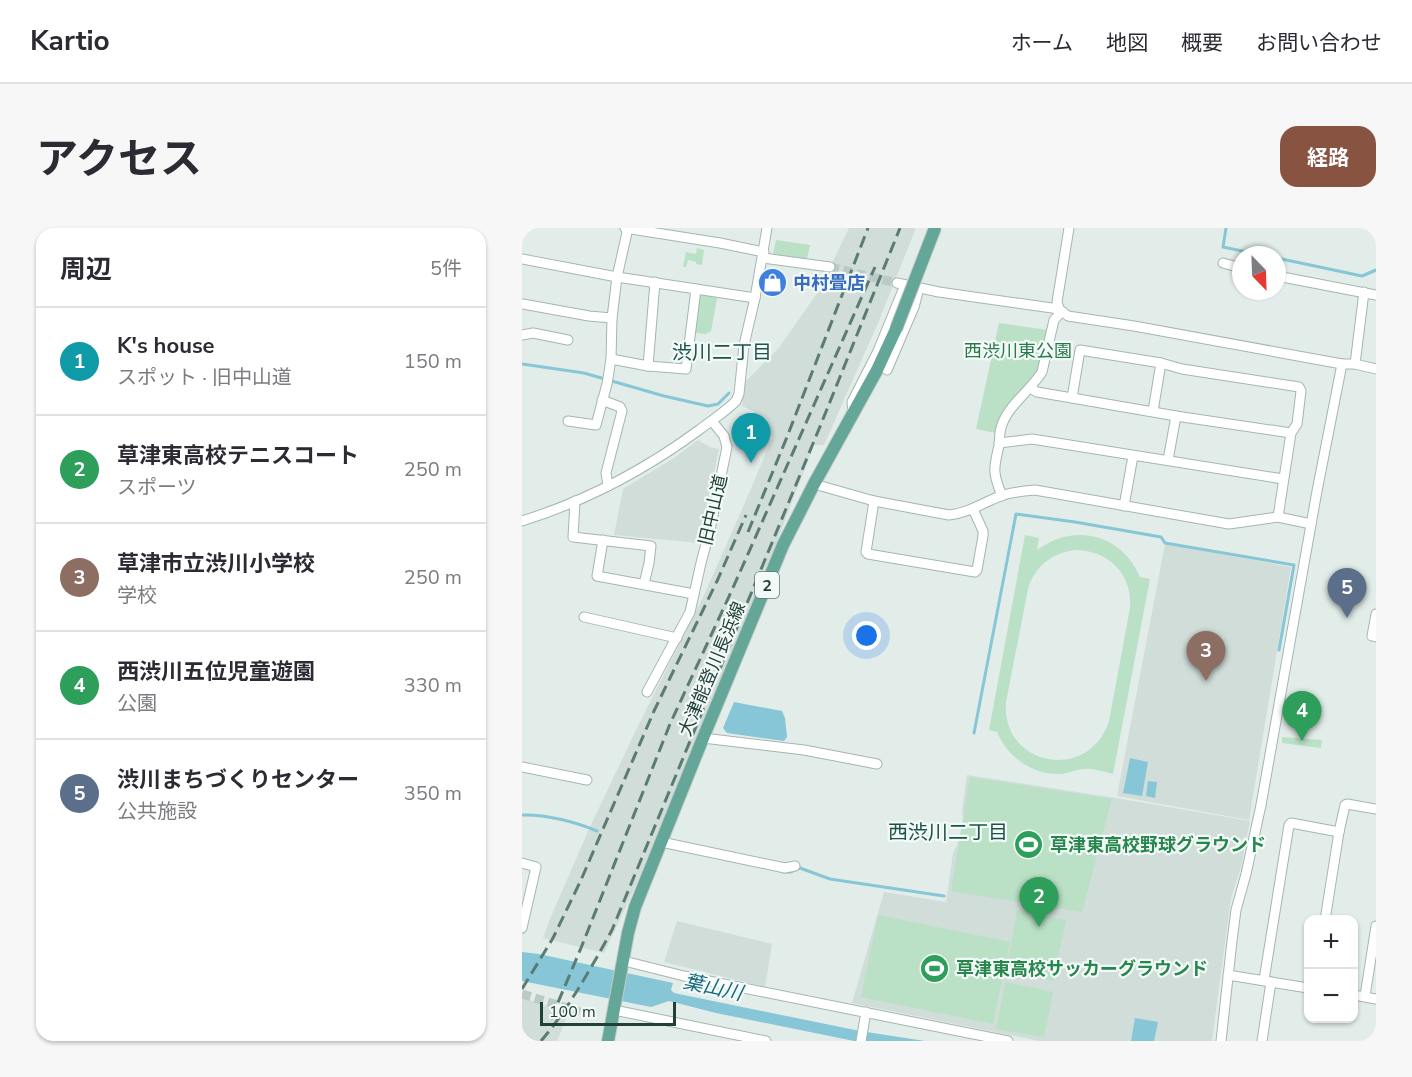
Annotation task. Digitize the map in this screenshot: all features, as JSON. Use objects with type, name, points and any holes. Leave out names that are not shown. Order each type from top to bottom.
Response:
[{"type":"main road","name":"大津能登川長浜線","points":[[608,1041],[628,933],[635,907],[661,842],[783,545],[877,370],[896,329],[935,228]]},
{"type":"street","points":[[568,421],[596,425],[611,359],[612,318],[617,277],[627,228],[720,243],[763,255],[830,267]]},
{"type":"street","points":[[522,521],[608,486],[660,457],[712,421],[736,401],[740,388],[744,345],[767,228]]},
{"type":"street","points":[[1060,310],[1057,302],[1069,228]]},
{"type":"street","points":[[522,260],[755,298]]},
{"type":"street","points":[[1223,263],[1232,266]]},
{"type":"street","points":[[1286,278],[1376,295]]},
{"type":"street","points":[[648,366],[655,282]]},
{"type":"street","points":[[853,416],[852,402],[878,351],[901,284],[1060,310],[1068,316],[1376,369]]},
{"type":"street","points":[[887,370],[914,307],[919,288]]},
{"type":"street","points":[[611,359],[648,366],[686,369],[696,289]]},
{"type":"street","points":[[1354,364],[1364,292]]},
{"type":"street","points":[[523,304],[612,318]]},
{"type":"street","points":[[1002,496],[994,470],[1001,427],[1005,417],[1042,372],[1054,320],[1060,310]]},
{"type":"street","points":[[522,335],[533,333],[568,340]]},
{"type":"street","points":[[1072,398],[1080,350],[1299,387],[1301,392],[1297,424],[1291,433],[1278,518]]},
{"type":"street","points":[[1153,411],[1161,363]]},
{"type":"street","points":[[1221,1041],[1236,910],[1261,804],[1342,364]]},
{"type":"street","points":[[1030,388],[1037,392],[1176,416],[1291,433]]},
{"type":"street","points":[[602,400],[620,407],[622,411],[606,473],[608,486]]},
{"type":"street","points":[[1168,460],[1176,416]]},
{"type":"street","name":"旧中山道","points":[[647,692],[690,612],[711,525],[727,447],[724,436],[712,421]]},
{"type":"street","points":[[999,443],[1032,439],[1283,479]]},
{"type":"street","points":[[1124,507],[1133,456]]},
{"type":"street","points":[[814,484],[874,501],[949,515],[974,509],[1018,491],[1035,490],[1229,524],[1278,518],[1311,524]]},
{"type":"street","points":[[575,501],[573,537],[651,546],[644,584]]},
{"type":"street","points":[[874,501],[866,552],[868,554],[975,572],[983,536],[974,509]]},
{"type":"street","points":[[603,540],[597,576],[694,594]]},
{"type":"street","points":[[1376,614],[1372,636],[1376,637]]},
{"type":"street","points":[[584,617],[677,638]]},
{"type":"street","points":[[703,738],[804,750],[877,764]]},
{"type":"street","points":[[522,767],[587,780]]},
{"type":"street","points":[[1326,915],[1345,805],[1376,809]]},
{"type":"street","points":[[1262,1041],[1288,825],[1339,832]]},
{"type":"street","points":[[661,842],[786,868],[795,866]]},
{"type":"street","points":[[522,863],[536,867],[522,928]]},
{"type":"street","points":[[1365,996],[1376,926]]},
{"type":"street","points":[[623,964],[1008,1041]]},
{"type":"street","points":[[1228,975],[1304,987]]},
{"type":"street","points":[[1358,995],[1376,999]]},
{"type":"street","points":[[615,1007],[766,1041]]},
{"type":"street","points":[[861,1041],[866,1012]]},
{"type":"shaded area","points":[[849,228],[916,228],[878,323],[824,445],[814,445],[694,746],[636,885],[604,953],[543,938],[589,829],[705,593],[773,436],[750,426],[755,412],[742,406],[745,382],[778,349],[818,292]]},
{"type":"shaded area","points":[[698,440],[719,449],[699,543],[614,535],[623,489],[674,458]]},
{"type":"shaded area","points":[[1165,544],[1291,567],[1249,820],[1117,796]]},
{"type":"shaded area","points":[[967,775],[1250,821],[1241,867],[1231,898],[1212,1041],[1039,1041],[852,1003],[884,892],[946,902],[953,853],[958,843],[963,820]]},
{"type":"shaded area","points":[[677,921],[772,944],[765,987],[664,962]]},
{"type":"shaded area","points":[[522,997],[568,1014],[557,1041],[522,1041]]},
{"type":"green space","points":[[776,240],[810,245],[807,259],[775,256],[773,254]]},
{"type":"green space","points":[[697,248],[704,250],[702,265],[688,260],[686,267],[683,267],[686,252],[696,254]]},
{"type":"green space","points":[[702,295],[717,299],[711,331],[706,334],[694,331],[697,298]]},
{"type":"green space","name":"西渋川東公園","points":[[999,323],[1048,330],[1037,371],[1003,412],[996,433],[976,429]]},
{"type":"green space","points":[[1025,535],[1039,538],[1037,550],[1051,541],[1066,536],[1096,537],[1109,542],[1132,562],[1140,577],[1150,579],[1113,774],[1088,769],[1061,774],[1041,772],[1015,757],[997,732],[989,730]],"holes":[[[1075,550],[1087,551],[1108,559],[1116,566],[1123,575],[1130,596],[1130,608],[1109,721],[1099,741],[1084,753],[1066,759],[1048,759],[1031,753],[1017,741],[1008,724],[1006,702],[1031,581],[1045,562],[1059,554]]]},
{"type":"green space","points":[[1282,737],[1322,740],[1321,748],[1282,743]]},
{"type":"green space","name":"草津東高校野球グラウンド","points":[[970,777],[1112,799],[1082,912],[951,891]]},
{"type":"green space","points":[[1017,910],[1066,920],[1053,981],[1006,972]]},
{"type":"green space","name":"草津東高校サッカーグラウンド","points":[[878,915],[1010,942],[993,1024],[861,997]]},
{"type":"green space","points":[[1005,982],[1053,992],[1044,1037],[996,1029]]},
{"type":"water","points":[[734,702],[782,711],[787,737],[784,741],[727,733],[723,728]]},
{"type":"water","points":[[1130,758],[1148,762],[1142,796],[1123,793]]},
{"type":"water","points":[[1148,781],[1157,782],[1155,798],[1146,796]]},
{"type":"water","points":[[522,952],[673,983],[671,990],[674,993],[860,1031],[925,1041],[854,1041],[669,1001],[651,1007],[522,981]]},
{"type":"water","points":[[1135,1018],[1158,1022],[1154,1041],[1131,1041]]},
{"type":"waterway","points":[[1226,228],[1223,247],[1232,249]]},
{"type":"waterway","points":[[1286,260],[1362,276],[1376,270]]},
{"type":"waterway","points":[[522,364],[584,373],[708,406],[718,404],[729,393]]},
{"type":"waterway","points":[[974,733],[1016,514],[1161,537],[1165,543],[1294,565],[1279,650]]},
{"type":"waterway","points":[[522,815],[560,819],[597,831]]},
{"type":"waterway","points":[[784,872],[800,868],[830,879],[944,896]]},
{"type":"tunnel","points":[[830,267],[897,283]]},
{"type":"tunnel","points":[[522,994],[580,1012]]},
{"type":"railway","points":[[748,532],[868,228]]},
{"type":"railway","points":[[541,1041],[588,973],[612,930],[900,228]]},
{"type":"railway","points":[[551,1019],[670,724],[875,267]]},
{"type":"railway","points":[[522,989],[553,938],[581,880],[654,711],[718,579],[746,515]]},
{"type":"place","name":"中村畳店","points":[[772,283]]},
{"type":"place","name":"K's house","points":[[751,463]]},
{"type":"place","name":"渋川まちづくりセンター","points":[[1347,618]]},
{"type":"place","name":"草津市立渋川小学校","points":[[1206,681]]},
{"type":"place","name":"西渋川五位児童遊園","points":[[1302,741]]},
{"type":"place","name":"草津東高校野球グラウンド","points":[[1029,845]]},
{"type":"place","name":"草津東高校テニスコート","points":[[1039,927]]},
{"type":"place","name":"草津東高校サッカーグラウンド","points":[[935,969]]},
{"type":"district","name":"渋川二丁目","points":[[722,352]]},
{"type":"district","name":"西渋川二丁目","points":[[948,832]]},
{"type":"water label","name":"葉山川","points":[[713,987]]}]
